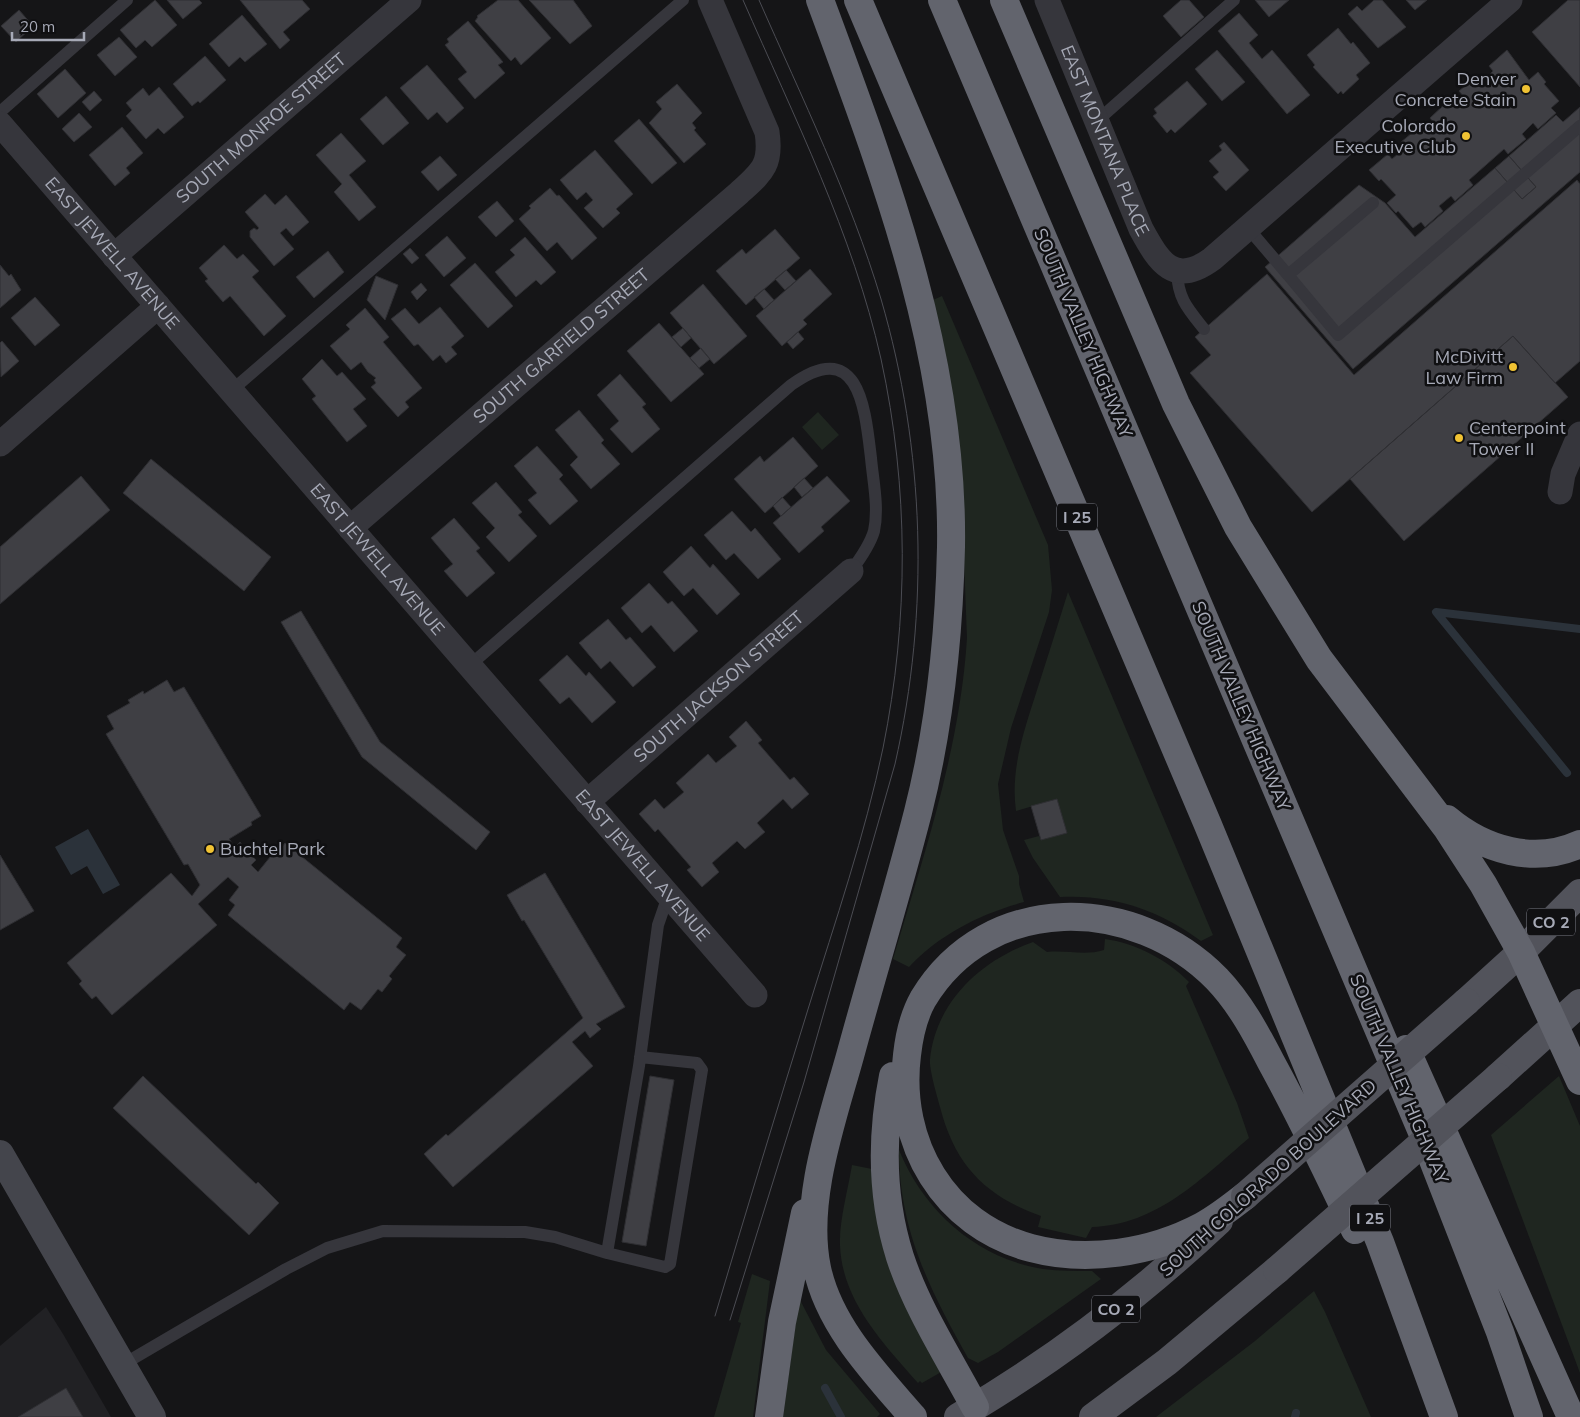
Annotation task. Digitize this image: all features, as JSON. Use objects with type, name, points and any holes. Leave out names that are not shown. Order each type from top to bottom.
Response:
[{"type":"highway","points":[[820,0],[882,178],[914,277],[939,384],[946,428],[951,505],[948,628],[934,742],[918,812],[827,1144],[816,1194],[814,1221],[817,1268],[824,1291],[858,1350],[913,1417]]},
{"type":"highway","name":"I 25","points":[[858,0],[1211,834],[1380,1242],[1442,1411]]},
{"type":"highway","name":"SOUTH VALLEY HIGHWAY","points":[[942,0],[1422,1132],[1500,1332],[1529,1417]]},
{"type":"highway","points":[[1004,0],[1176,404],[1210,474],[1256,560],[1294,621],[1346,698],[1446,827],[1483,884],[1521,952],[1580,1081]]},
{"type":"highway","points":[[1237,697],[1360,947],[1571,1417]]},
{"type":"highway","points":[[1394,761],[1437,810],[1458,828],[1486,844],[1533,854],[1560,851],[1580,844]]},
{"type":"highway","points":[[971,1414],[900,1257],[887,1193],[883,1162],[889,1097],[898,1053],[906,1032],[922,1002],[949,968],[974,948],[1003,932],[1048,918],[1086,916],[1124,923],[1160,937],[1191,956],[1229,993],[1259,1039],[1304,1122],[1442,1411]]},
{"type":"highway","points":[[922,1002],[908,1044],[904,1086],[911,1130],[931,1174],[961,1210],[980,1226],[1002,1238],[1039,1250],[1081,1255],[1118,1252],[1158,1244],[1190,1232],[1216,1217],[1245,1196]]},
{"type":"highway","points":[[769,1417],[782,1322],[794,1254],[804,1213],[827,1144]]},
{"type":"main road","name":"SOUTH COLORADO BOULEVARD","points":[[971,1414],[1103,1320],[1169,1266],[1245,1196],[1466,1002],[1521,952],[1580,893]]},
{"type":"main road","points":[[1095,1416],[1167,1362],[1277,1270],[1580,1003]]},
{"type":"main road","points":[[0,1154],[152,1417]]},
{"type":"street","name":"SOUTH MONROE STREET","points":[[114,256],[408,0]]},
{"type":"street","name":"SOUTH GARFIELD STREET","points":[[350,528],[739,193],[768,160],[769,144],[764,126],[710,0]]},
{"type":"street","name":"EAST MONTANA PLACE","points":[[1047,0],[1146,237],[1160,259],[1178,272]]},
{"type":"street","points":[[1178,272],[1186,272],[1203,266],[1510,0]]},
{"type":"street","name":"EAST JEWELL AVENUE","points":[[0,124],[755,995]]},
{"type":"street","points":[[0,444],[158,306]]},
{"type":"street","points":[[1560,492],[1570,456],[1580,434]]},
{"type":"street","name":"SOUTH JACKSON STREET","points":[[587,802],[851,571]]},
{"type":"lane","points":[[0,112],[127,0]]},
{"type":"lane","points":[[231,391],[683,0]]},
{"type":"lane","points":[[1098,120],[1234,0]]},
{"type":"lane","points":[[1248,228],[1338,335],[1580,126]]},
{"type":"lane","points":[[1288,275],[1373,204]]},
{"type":"lane","points":[[1178,272],[1178,289],[1186,307],[1204,329]]},
{"type":"lane","points":[[469,666],[790,385],[806,373],[825,368],[846,375],[857,386],[862,399],[867,424],[876,503],[874,528],[867,547],[851,571]]},
{"type":"lane","points":[[607,1253],[640,1057],[658,925],[668,896]]},
{"type":"lane","points":[[122,1365],[286,1268],[327,1248],[368,1235],[398,1230],[524,1232],[555,1237],[607,1253],[665,1267],[670,1264],[702,1070],[697,1064],[640,1057]]},
{"type":"shaded area","points":[[942,296],[1048,545],[1052,590],[1049,612],[1011,728],[998,784],[1003,830],[1019,876],[1019,884],[1024,902],[976,919],[947,935],[909,967],[893,959],[928,841],[949,761],[963,679],[967,638],[960,454],[948,371],[933,300]]},
{"type":"shaded area","points":[[818,412],[839,435],[822,450],[802,427]]},
{"type":"shaded area","points":[[1068,592],[1213,935],[1201,941],[1169,921],[1135,906],[1098,898],[1060,897],[1033,858],[1024,840],[1039,836],[1041,840],[1067,833],[1057,799],[1016,811],[1015,779],[1024,733]]},
{"type":"shaded area","points":[[88,829],[120,885],[103,894],[87,866],[71,875],[55,847]]},
{"type":"shaded area","points":[[1105,939],[1128,944],[1150,954],[1181,974],[1189,982],[1186,986],[1237,1103],[1249,1138],[1196,1183],[1158,1209],[1137,1218],[1115,1224],[1092,1227],[1086,1238],[1038,1227],[1041,1216],[1004,1199],[975,1176],[954,1146],[946,1128],[934,1083],[930,1059],[934,1038],[941,1019],[952,1001],[980,972],[996,960],[1033,942],[1047,952],[1097,952],[1104,950]]},
{"type":"shaded area","points":[[1559,1076],[1580,1126],[1580,1373],[1491,1135]]},
{"type":"shaded area","points":[[899,1150],[923,1193],[938,1212],[975,1243],[1019,1263],[1049,1270],[1092,1271],[1101,1279],[998,1352],[978,1363],[968,1358],[941,1308],[919,1258],[904,1207],[900,1179]]},
{"type":"shaded area","points":[[852,1165],[872,1169],[943,1371],[922,1383],[920,1381],[918,1383],[878,1337],[856,1303],[848,1285],[842,1265],[840,1236]]},
{"type":"shaded area","points":[[752,1274],[770,1281],[753,1417],[714,1417],[741,1323],[738,1322]]},
{"type":"shaded area","points":[[1314,1291],[1371,1417],[1156,1417],[1255,1341]]},
{"type":"shaded area","points":[[799,1298],[826,1350],[880,1414],[877,1417],[783,1417]]},
{"type":"shaded area","points":[[46,1307],[111,1417],[0,1417],[0,1346]]},
{"type":"building","points":[[155,0],[177,25],[152,47],[145,40],[136,48],[120,30]]},
{"type":"building","points":[[167,0],[199,0],[202,3],[183,19]]},
{"type":"building","points":[[240,0],[302,0],[310,9],[283,32],[290,40],[280,49]]},
{"type":"building","points":[[498,0],[518,0],[551,38],[521,65],[515,57],[511,61],[475,21],[477,16]]},
{"type":"building","points":[[529,0],[573,0],[592,26],[570,44]]},
{"type":"building","points":[[1181,0],[1189,0],[1204,17],[1181,37],[1163,16]]},
{"type":"building","points":[[1255,0],[1289,0],[1269,17]]},
{"type":"building","points":[[1374,0],[1382,0],[1406,27],[1378,48],[1348,14],[1357,6],[1362,11]]},
{"type":"building","points":[[1406,0],[1427,0],[1415,10]]},
{"type":"building","points":[[1568,0],[1580,0],[1580,87],[1532,32]]},
{"type":"building","points":[[19,10],[33,26],[16,42],[1,26]]},
{"type":"building","points":[[1239,13],[1258,35],[1249,43],[1262,59],[1272,50],[1310,95],[1287,114],[1218,31]]},
{"type":"building","points":[[242,15],[267,44],[245,62],[240,57],[229,67],[209,44]]},
{"type":"building","points":[[468,21],[503,62],[498,65],[505,73],[475,99],[458,79],[467,72],[445,45],[449,42],[447,39]]},
{"type":"building","points":[[1338,28],[1351,44],[1353,42],[1370,63],[1356,75],[1359,79],[1343,94],[1341,91],[1338,94],[1313,67],[1315,65],[1307,55]]},
{"type":"building","points":[[119,37],[137,57],[115,76],[97,55]]},
{"type":"building","points":[[1217,50],[1245,82],[1222,101],[1195,69]]},
{"type":"building","name":"Colorado Executive Club","points":[[1507,50],[1529,80],[1538,72],[1546,82],[1544,84],[1559,101],[1551,108],[1556,113],[1538,129],[1533,123],[1522,134],[1526,139],[1508,154],[1504,149],[1469,180],[1473,185],[1455,201],[1451,196],[1439,206],[1443,211],[1425,227],[1421,222],[1413,228],[1398,211],[1396,213],[1387,203],[1396,195],[1381,179],[1379,181],[1369,170],[1388,154],[1392,159],[1404,149],[1400,143],[1418,128],[1422,133],[1434,123],[1430,118],[1447,102],[1452,107],[1464,97],[1459,91],[1477,76],[1482,82],[1493,71],[1489,66]]},
{"type":"building","points":[[205,56],[226,80],[200,103],[198,101],[192,106],[173,84]]},
{"type":"building","points":[[427,65],[464,108],[447,123],[437,112],[428,120],[400,88]]},
{"type":"building","points":[[65,69],[86,93],[58,118],[37,94]]},
{"type":"building","points":[[1187,81],[1207,104],[1175,133],[1171,129],[1167,133],[1153,116],[1157,113],[1154,109]]},
{"type":"building","points":[[677,84],[702,113],[692,123],[696,128],[694,130],[706,144],[684,163],[649,123],[662,109],[656,102]]},
{"type":"building","points":[[159,87],[184,117],[164,134],[158,128],[146,139],[126,116],[132,110],[126,103],[143,88],[149,96]]},
{"type":"building","points":[[94,91],[102,100],[90,111],[82,102]]},
{"type":"building","points":[[386,96],[409,123],[383,145],[360,119]]},
{"type":"building","points":[[1580,107],[1580,172],[1353,369],[1265,267],[1359,185],[1385,203],[1415,237],[1495,168],[1522,199],[1536,187],[1509,156],[1556,115],[1563,122]]},
{"type":"building","points":[[79,113],[92,127],[74,142],[62,129]]},
{"type":"building","points":[[639,119],[677,163],[652,184],[614,141]]},
{"type":"building","points":[[122,127],[143,153],[126,168],[130,173],[115,186],[89,155]]},
{"type":"building","points":[[341,133],[366,161],[349,175],[376,207],[359,221],[334,192],[342,184],[316,155]]},
{"type":"building","points":[[1224,142],[1249,170],[1226,191],[1213,177],[1219,172],[1209,161],[1222,150],[1219,146]]},
{"type":"building","points":[[595,150],[633,194],[616,209],[620,213],[603,228],[584,208],[593,200],[586,192],[577,200],[560,180]]},
{"type":"building","points":[[440,156],[457,175],[438,191],[421,172]]},
{"type":"building","points":[[1509,156],[1536,187],[1522,199],[1495,168]]},
{"type":"building","points":[[1577,180],[1580,184],[1580,361],[1555,383],[1513,336],[1312,512],[1190,373],[1211,355],[1195,337],[1267,274],[1354,375]]},
{"type":"building","points":[[550,188],[557,196],[559,195],[597,238],[572,260],[557,242],[547,251],[519,219],[531,208],[529,206]]},
{"type":"building","points":[[265,194],[275,205],[286,195],[309,222],[293,236],[286,228],[280,233],[294,249],[274,266],[250,237],[250,231],[254,228],[257,230],[259,228],[245,212]]},
{"type":"building","points":[[497,201],[514,221],[496,237],[478,217]]},
{"type":"building","points":[[775,229],[800,258],[746,305],[716,271],[742,249],[746,254]]},
{"type":"building","points":[[447,236],[466,258],[444,277],[425,255]]},
{"type":"building","points":[[525,237],[556,272],[541,285],[536,280],[516,297],[495,272],[515,255],[510,250]]},
{"type":"building","points":[[224,245],[237,259],[243,254],[259,271],[252,277],[286,316],[264,336],[230,296],[223,302],[205,281],[208,279],[199,268]]},
{"type":"building","points":[[410,248],[419,258],[412,264],[403,254]]},
{"type":"building","points":[[328,251],[344,272],[314,298],[296,277]]},
{"type":"building","points":[[475,263],[513,306],[488,328],[450,285]]},
{"type":"building","points":[[0,265],[9,276],[11,274],[21,290],[0,308]]},
{"type":"building","points":[[810,269],[832,294],[803,320],[807,324],[782,346],[756,316]]},
{"type":"building","points":[[786,270],[796,281],[785,290],[775,279]]},
{"type":"building","points":[[376,276],[398,285],[385,320],[367,300]]},
{"type":"building","points":[[421,283],[427,290],[417,300],[411,292]]},
{"type":"building","points":[[703,284],[747,336],[714,364],[670,313]]},
{"type":"building","points":[[764,289],[774,300],[764,309],[754,297]]},
{"type":"building","points":[[35,297],[60,325],[35,346],[11,318]]},
{"type":"building","points":[[440,307],[464,336],[451,347],[457,354],[446,363],[440,355],[433,361],[418,344],[414,346],[391,319],[405,308],[419,324]]},
{"type":"building","points":[[365,308],[389,337],[383,342],[422,388],[405,402],[409,407],[398,417],[371,387],[376,383],[374,380],[376,378],[368,372],[361,362],[351,370],[330,346],[350,329],[346,325]]},
{"type":"building","points":[[659,323],[704,374],[671,402],[627,351]]},
{"type":"building","points":[[683,328],[691,338],[681,347],[672,337]]},
{"type":"building","points":[[798,332],[804,339],[793,349],[787,342]]},
{"type":"building","name":"Centerpoint Tower II","points":[[1513,336],[1568,397],[1404,541],[1350,479]]},
{"type":"building","points":[[2,341],[19,361],[1,377],[0,343]]},
{"type":"building","points":[[701,348],[710,359],[699,368],[690,358]]},
{"type":"building","points":[[322,359],[337,376],[342,372],[366,399],[353,409],[367,426],[347,442],[312,399],[316,396],[302,379]]},
{"type":"building","points":[[620,374],[646,404],[642,407],[660,429],[632,453],[610,429],[619,421],[597,395]]},
{"type":"building","points":[[579,410],[604,440],[601,443],[620,464],[591,489],[570,465],[578,457],[555,430]]},
{"type":"building","points":[[793,437],[818,466],[765,513],[734,479],[760,456],[764,462]]},
{"type":"building","points":[[537,446],[563,475],[559,479],[578,501],[550,525],[528,500],[537,493],[514,466]]},
{"type":"building","points":[[151,459],[271,557],[244,591],[123,493]]},
{"type":"building","points":[[81,476],[110,510],[0,604],[0,547]]},
{"type":"building","points":[[827,476],[850,501],[821,527],[824,531],[799,553],[773,523]]},
{"type":"building","points":[[804,478],[813,488],[802,497],[794,487]]},
{"type":"building","points":[[496,482],[522,512],[518,515],[537,536],[509,562],[486,537],[495,528],[472,503]]},
{"type":"building","points":[[782,497],[791,507],[781,516],[773,506]]},
{"type":"building","points":[[732,511],[751,532],[755,528],[781,559],[758,579],[734,553],[726,560],[704,535]]},
{"type":"building","points":[[454,518],[480,548],[476,551],[495,573],[467,597],[444,571],[453,564],[431,538]]},
{"type":"building","points":[[691,546],[710,568],[713,564],[740,594],[717,615],[693,588],[684,596],[663,572]]},
{"type":"building","points":[[649,583],[668,604],[672,601],[698,631],[674,652],[651,625],[642,633],[621,608]]},
{"type":"building","points":[[301,611],[380,742],[490,832],[476,850],[362,757],[281,622]]},
{"type":"building","points":[[608,619],[626,640],[630,637],[656,667],[633,687],[610,661],[601,669],[579,643]]},
{"type":"building","points":[[567,655],[586,676],[589,672],[616,702],[592,723],[569,697],[560,704],[539,680]]},
{"type":"building","name":"Buchtel Park","points":[[167,680],[174,692],[184,687],[261,816],[251,822],[252,825],[229,839],[235,847],[240,842],[256,860],[251,865],[258,872],[275,851],[277,853],[285,843],[402,938],[396,947],[406,955],[389,976],[392,979],[382,992],[378,989],[361,1010],[350,1002],[344,1010],[228,915],[235,905],[229,900],[239,887],[228,877],[198,904],[217,925],[112,1015],[96,996],[92,999],[79,984],[82,981],[67,963],[171,873],[192,896],[200,885],[188,864],[184,865],[106,734],[114,729],[107,716],[130,703],[128,700],[143,691],[144,694]]},
{"type":"building","points":[[746,721],[762,740],[758,743],[790,780],[794,777],[809,794],[792,809],[783,799],[757,823],[765,832],[745,849],[737,841],[712,863],[719,872],[702,887],[687,870],[691,867],[658,829],[655,832],[639,814],[655,799],[664,809],[684,792],[676,783],[708,754],[716,763],[737,746],[729,737]]},
{"type":"building","points":[[1057,799],[1067,833],[1041,840],[1031,806]]},
{"type":"building","points":[[0,855],[34,911],[0,930]]},
{"type":"building","points":[[545,873],[625,1007],[596,1024],[601,1029],[590,1038],[585,1031],[572,1042],[593,1066],[453,1187],[424,1154],[446,1134],[448,1136],[583,1018],[507,895]]},
{"type":"building","points":[[143,1076],[256,1184],[258,1182],[279,1203],[249,1235],[113,1108]]},
{"type":"building","points":[[650,1076],[674,1080],[646,1246],[622,1242]]},
{"type":"building","points":[[66,1388],[83,1417],[18,1417]]},
{"type":"waterway","points":[[1567,773],[1436,612],[1580,629]]},
{"type":"waterway","points":[[825,1388],[841,1417]]},
{"type":"waterway","points":[[1295,1417],[1296,1413]]},
{"type":"tram line","points":[[715,1316],[868,813],[892,700],[901,602],[901,505],[897,456],[881,359],[869,312],[855,267],[821,176],[743,0]]},
{"type":"tram line","points":[[730,1320],[804,1082],[895,764],[914,648],[918,589],[918,530],[907,414],[896,356],[881,299],[869,261],[840,185],[759,0]]},
{"type":"place","name":"Denver Concrete Stain","points":[[1526,89]]},
{"type":"place","name":"Colorado Executive Club","points":[[1466,136]]},
{"type":"place","name":"McDivitt Law Firm","points":[[1513,367]]},
{"type":"place","name":"Centerpoint Tower II","points":[[1459,438]]},
{"type":"place","name":"Buchtel Park","points":[[210,849]]}]
